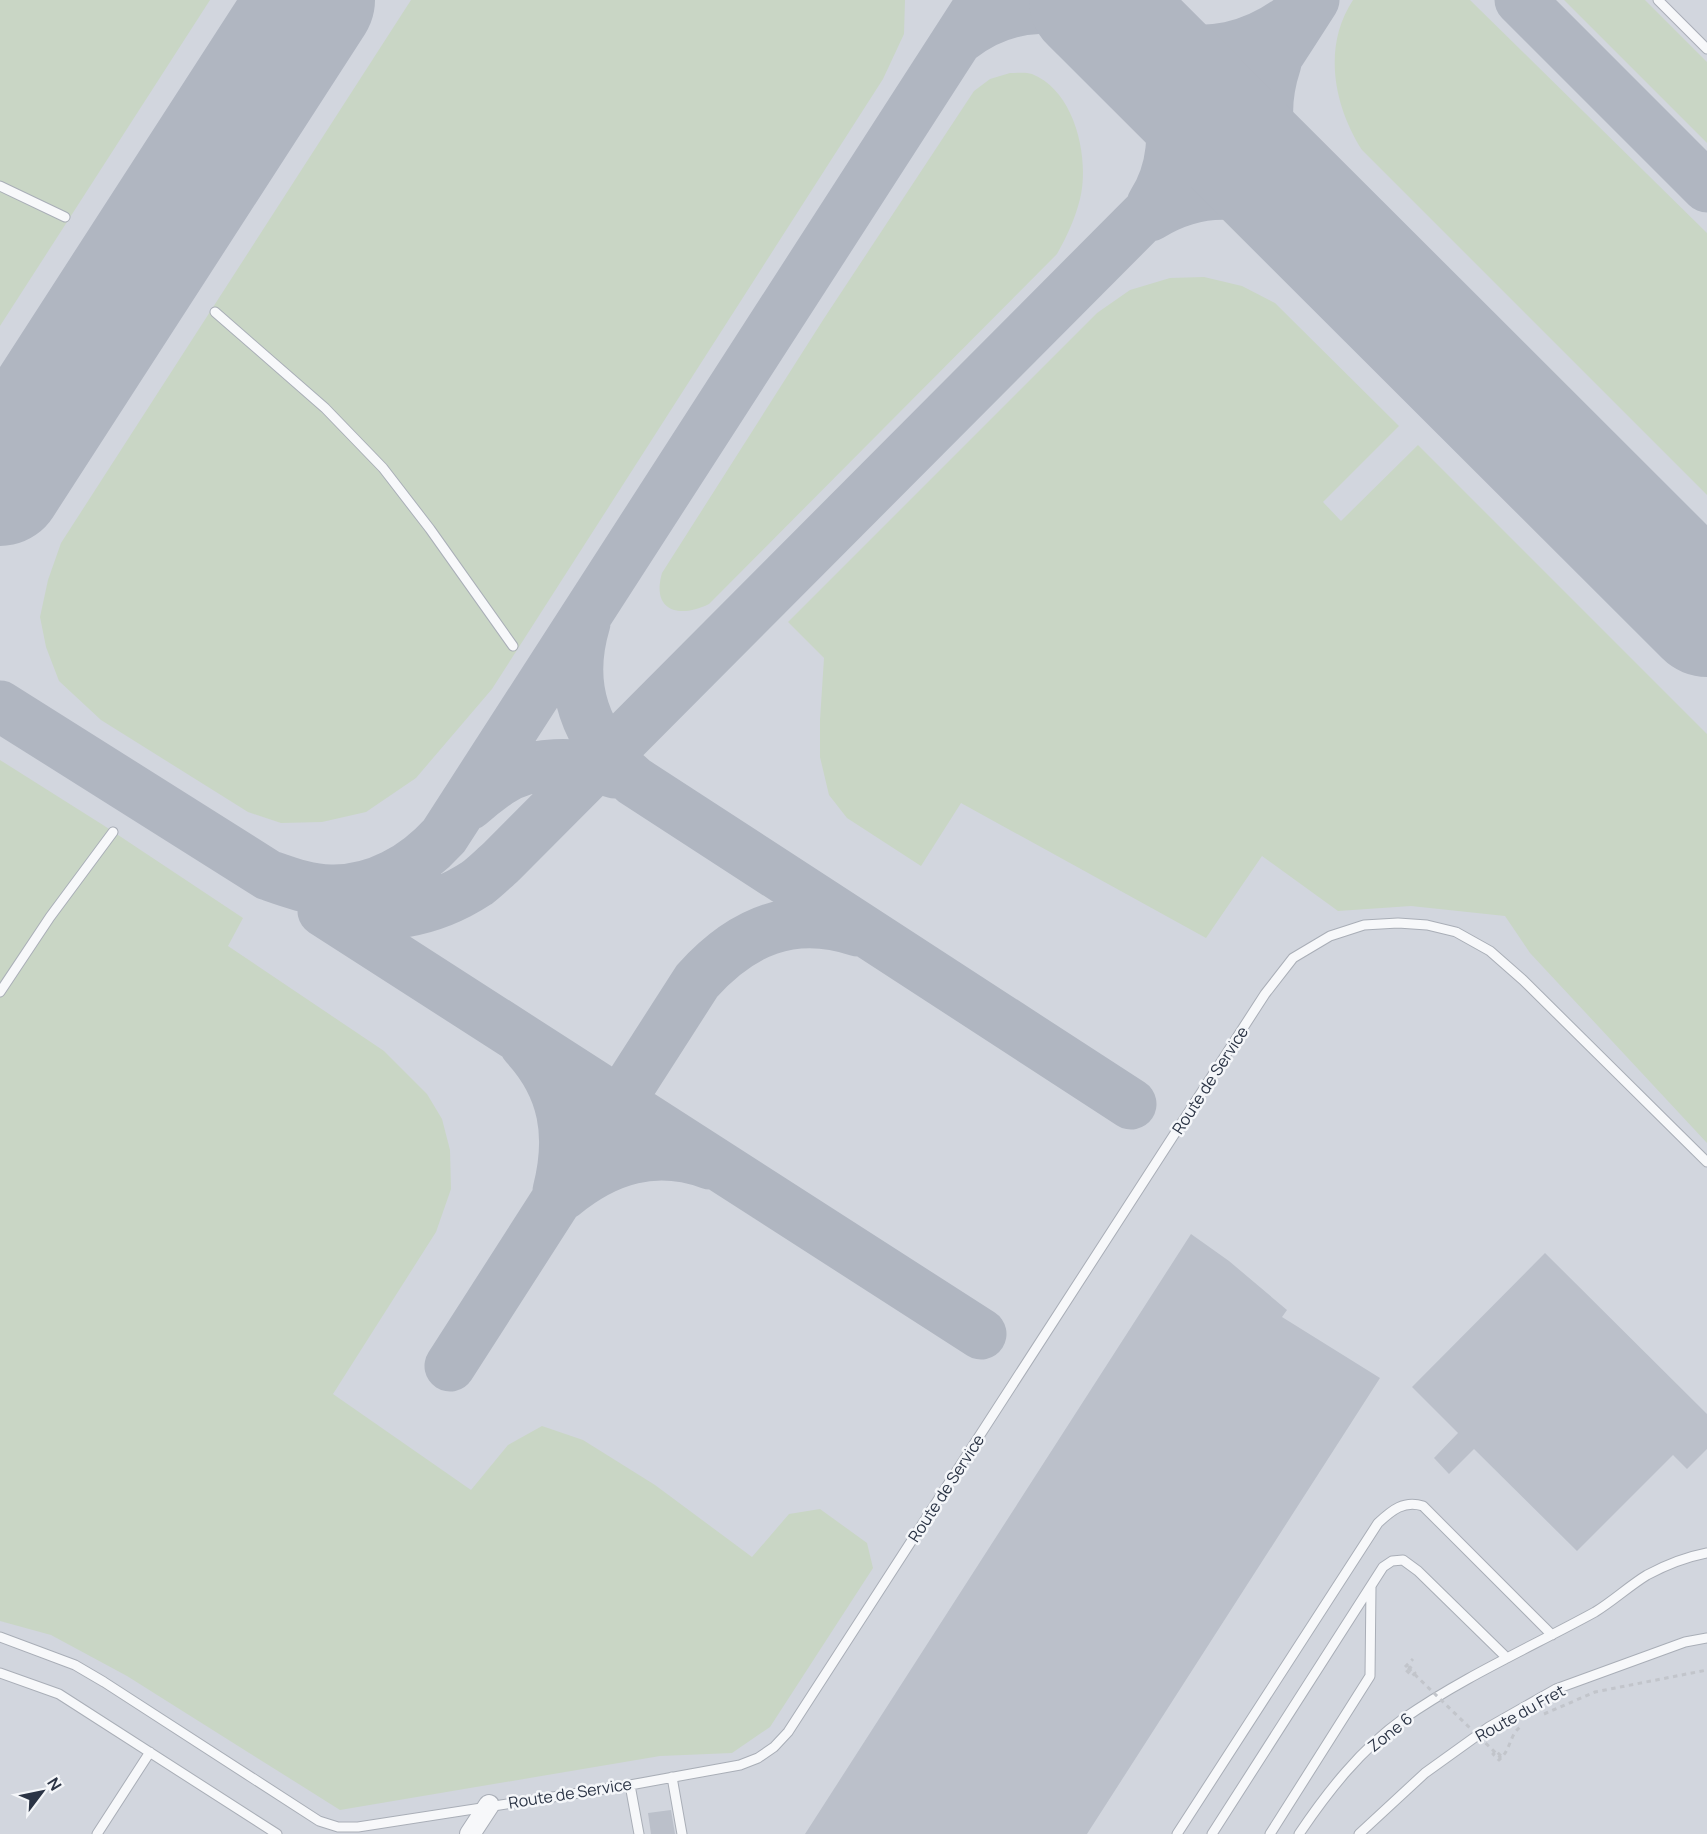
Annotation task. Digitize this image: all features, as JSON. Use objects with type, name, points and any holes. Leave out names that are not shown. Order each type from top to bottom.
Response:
[{"type":"street","points":[[470,1834],[489,1805]]},
{"type":"lane","points":[[1658,0],[1707,49]]},
{"type":"lane","points":[[0,186],[64,216]]},
{"type":"lane","points":[[214,312],[325,408],[383,468],[430,529],[513,646]]},
{"type":"lane","points":[[0,992],[50,917],[113,832]]},
{"type":"lane","name":"Route de Service","points":[[0,1637],[75,1665],[319,1821],[338,1827],[358,1827],[630,1785],[740,1765],[758,1758],[774,1747],[788,1732],[1265,994],[1293,958],[1330,936],[1364,925],[1398,922],[1427,925],[1456,932],[1490,951],[1523,980],[1707,1162]]},
{"type":"lane","points":[[1177,1834],[1378,1522],[1392,1509],[1412,1503],[1423,1506],[1552,1635]]},
{"type":"lane","name":"Zone 6","points":[[1299,1834],[1339,1779],[1366,1750],[1393,1727],[1443,1694],[1598,1610],[1647,1576],[1687,1557],[1707,1553]]},
{"type":"lane","points":[[1212,1834],[1383,1567],[1392,1561],[1402,1560],[1418,1571],[1507,1658]]},
{"type":"lane","points":[[1270,1834],[1370,1676],[1371,1586]]},
{"type":"lane","name":"Route du Fret","points":[[1359,1834],[1425,1773],[1489,1727],[1556,1689],[1685,1642],[1707,1638]]},
{"type":"lane","points":[[0,1673],[59,1694],[277,1834]]},
{"type":"lane","points":[[97,1834],[150,1752]]},
{"type":"lane","points":[[672,1777],[682,1834]]},
{"type":"lane","points":[[630,1785],[639,1834]]},
{"type":"path","points":[[1413,1659],[1404,1668],[1412,1676],[1415,1673],[1410,1667],[1408,1668],[1501,1758],[1499,1760],[1493,1754],[1496,1751],[1502,1757],[1507,1751],[1511,1736],[1527,1723]]},
{"type":"path","points":[[1537,1718],[1595,1692],[1707,1670]]},
{"type":"path","points":[[1509,1743],[1516,1738]]},
{"type":"shaded area","points":[[0,0],[1707,0],[1707,1834],[0,1834]]},
{"type":"green space","points":[[0,0],[210,0],[0,326]]},
{"type":"green space","points":[[411,0],[905,0],[904,34],[883,79],[492,689],[416,778],[366,812],[322,822],[281,823],[248,812],[101,720],[59,681],[46,647],[40,617],[48,580],[61,543]]},
{"type":"green space","points":[[1353,0],[1470,0],[1707,233],[1707,495],[1362,150],[1344,115],[1335,76],[1337,37],[1343,18]]},
{"type":"green space","points":[[1564,0],[1645,0],[1707,62],[1707,143]]},
{"type":"green space","points":[[1010,73],[1032,74],[1047,83],[1059,95],[1069,110],[1081,146],[1083,183],[1080,199],[1076,214],[1057,254],[709,604],[687,611],[670,608],[660,596],[662,573],[823,320],[974,91],[990,79]]},
{"type":"green space","points":[[1204,277],[1242,286],[1275,303],[1399,426],[1323,502],[1341,521],[1418,445],[1707,734],[1707,1143],[1530,953],[1505,916],[1411,906],[1338,911],[1262,856],[1206,938],[961,803],[921,866],[847,818],[829,795],[820,757],[824,658],[788,622],[1097,313],[1130,290],[1170,278]]},
{"type":"green space","points":[[0,760],[243,918],[228,946],[384,1051],[427,1094],[442,1119],[450,1150],[451,1189],[436,1232],[333,1394],[471,1490],[508,1445],[542,1426],[583,1440],[655,1485],[752,1557],[789,1514],[820,1509],[867,1543],[873,1568],[770,1727],[732,1753],[660,1756],[340,1810],[127,1676],[51,1635],[0,1621]]},
{"type":"building","points":[[1191,1234],[1229,1261],[1287,1310],[1282,1317],[1380,1378],[1087,1834],[805,1834]]},
{"type":"building","points":[[1545,1253],[1707,1414],[1707,1449],[1687,1469],[1673,1455],[1577,1551],[1474,1449],[1449,1474],[1434,1458],[1458,1433],[1412,1387]]},
{"type":"building","points":[[671,1810],[675,1834],[651,1834],[648,1813]]},
{"type":"taxiway","points":[[0,706],[268,875],[315,889],[347,889],[378,882],[420,858],[444,836],[983,0]]},
{"type":"taxiway","points":[[1093,0],[1134,32],[1170,47],[1190,50],[1210,50],[1249,42],[1267,34],[1301,11]]},
{"type":"taxiway","points":[[327,906],[365,914],[404,912],[423,908],[460,893],[477,883],[501,862],[1206,154],[1249,98],[1314,0]]},
{"type":"taxiway","points":[[1520,0],[1707,187]]},
{"type":"taxiway","points":[[960,38],[998,16],[1038,8],[1080,13],[1121,30]]},
{"type":"taxiway","points":[[1134,42],[1159,79],[1165,93],[1171,121],[1169,165],[1152,204]]},
{"type":"taxiway","points":[[1276,63],[1268,107],[1272,147],[1289,185],[1314,222]]},
{"type":"taxiway","points":[[1150,216],[1173,204],[1196,197],[1218,194],[1240,196],[1262,200],[1283,208],[1325,232]]},
{"type":"taxiway","points":[[0,483],[3,477]]},
{"type":"taxiway","points":[[585,623],[578,668],[579,689],[584,709],[603,747],[634,781],[1131,1104]]},
{"type":"taxiway","points":[[469,805],[511,775],[540,766],[586,766],[615,773]]},
{"type":"taxiway","points":[[323,911],[981,1334]]},
{"type":"taxiway","points":[[450,1366],[697,981],[731,949],[769,929],[790,924],[811,923],[834,925],[858,931]]},
{"type":"taxiway","points":[[525,1045],[549,1078],[562,1114],[564,1151],[558,1191]]},
{"type":"taxiway","points":[[563,1195],[597,1172],[632,1158],[670,1155],[710,1164]]},
{"type":"runway","points":[[0,483],[312,0]]},
{"type":"runway","points":[[1092,0],[1707,614]]}]
